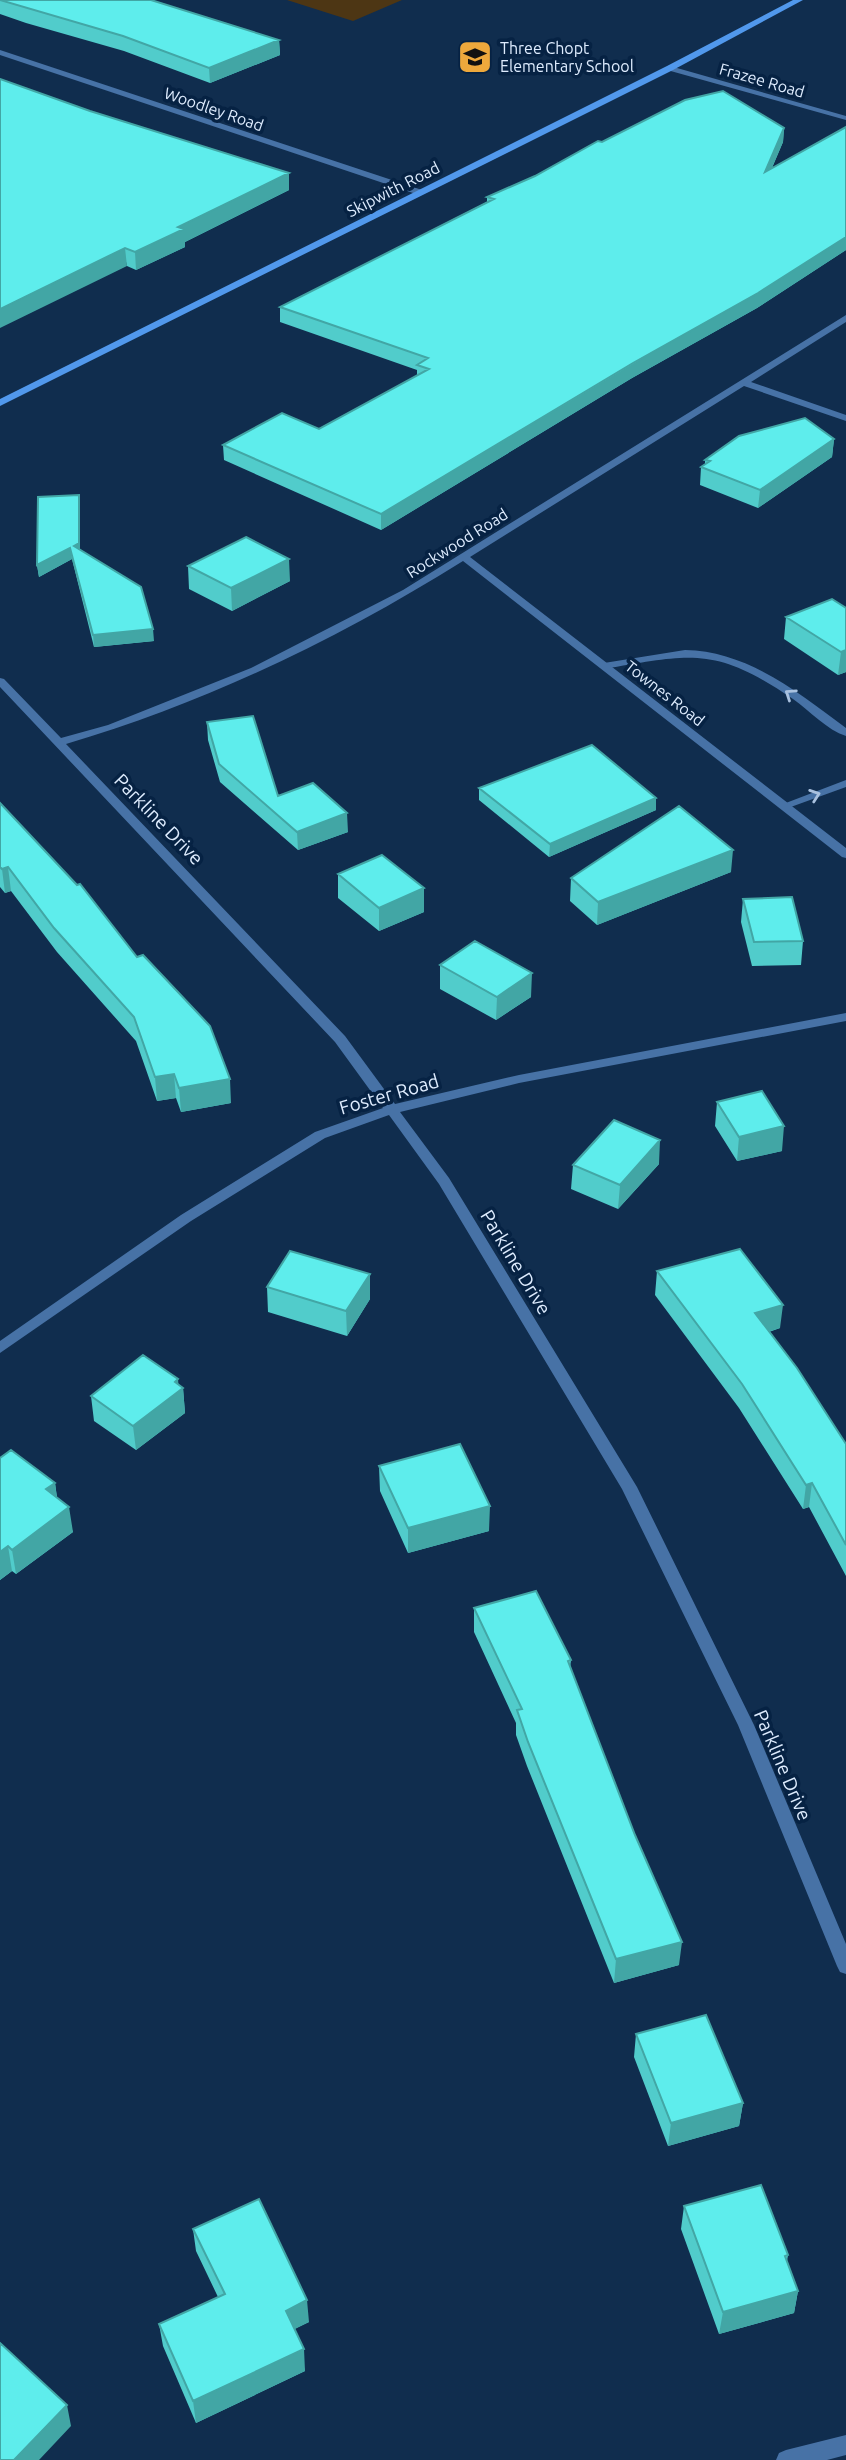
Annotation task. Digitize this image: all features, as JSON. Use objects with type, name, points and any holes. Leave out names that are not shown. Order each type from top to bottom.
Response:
[{"type":"main road","name":"Skipwith Road","points":[[0,403],[670,68],[799,0]]},
{"type":"street","name":"Woodley Road","points":[[0,52],[419,192]]},
{"type":"street","name":"Frazee Road","points":[[670,68],[846,118]]},
{"type":"street","name":"Rockwood Road","points":[[57,743],[112,727],[255,670],[407,592],[846,318]]},
{"type":"street","points":[[743,382],[846,418]]},
{"type":"street","name":"Townes Road","points":[[464,556],[846,854]]},
{"type":"street","points":[[604,666],[673,655],[710,655],[760,674],[846,733]]},
{"type":"street","name":"Parkline Drive","points":[[0,681],[340,1039],[444,1181],[629,1487],[746,1726],[846,1966]]},
{"type":"street","points":[[784,806],[846,783]]},
{"type":"street","name":"Foster Road","points":[[0,1348],[186,1217],[320,1135],[393,1109],[519,1079],[846,1017]]},
{"type":"street","points":[[786,2460],[846,2445]]},
{"type":"shaded area","points":[[287,0],[402,0],[353,21]]},
{"type":"building","points":[[0,0],[151,0],[279,40],[209,68],[123,36]]},
{"type":"building","points":[[0,79],[90,111],[289,173],[178,227],[184,229],[135,252],[125,248],[0,309]]},
{"type":"building","points":[[723,91],[784,128],[765,172],[846,127],[846,237],[758,293],[633,363],[381,514],[223,445],[282,413],[319,429],[429,369],[417,365],[428,358],[280,307],[494,199],[487,197],[535,176],[598,141],[602,142],[685,100]]},
{"type":"building","points":[[805,418],[834,439],[760,490],[701,467],[710,461],[705,460],[739,436]]},
{"type":"building","points":[[79,495],[79,543],[74,546],[141,587],[153,629],[93,635],[70,548],[37,565],[38,497]]},
{"type":"building","points":[[246,537],[289,559],[231,588],[188,566]]},
{"type":"building","points":[[832,599],[846,608],[846,650],[841,652],[786,617]]},
{"type":"building","points":[[253,716],[278,796],[313,783],[347,813],[297,832],[219,764],[207,722]]},
{"type":"building","points":[[592,745],[656,798],[550,844],[479,788]]},
{"type":"building","points":[[0,803],[77,885],[80,884],[137,957],[143,955],[210,1026],[230,1079],[179,1088],[174,1074],[155,1077],[134,1017],[54,928],[8,867],[0,867]]},
{"type":"building","points":[[679,806],[733,850],[598,902],[571,878]]},
{"type":"building","points":[[382,855],[424,888],[379,908],[338,874]]},
{"type":"building","points":[[792,897],[803,941],[754,942],[743,899]]},
{"type":"building","points":[[475,941],[532,973],[497,997],[440,965]]},
{"type":"building","points":[[762,1091],[784,1126],[739,1137],[717,1102]]},
{"type":"building","points":[[614,1120],[660,1140],[620,1185],[573,1165]]},
{"type":"building","points":[[740,1249],[783,1305],[755,1313],[797,1368],[846,1444],[846,1545],[812,1483],[806,1485],[742,1384],[657,1271]]},
{"type":"building","points":[[290,1251],[370,1274],[346,1311],[267,1287]]},
{"type":"building","points":[[143,1355],[178,1379],[175,1382],[183,1388],[133,1426],[91,1396]]},
{"type":"building","points":[[460,1444],[490,1506],[408,1528],[379,1466]]},
{"type":"building","points":[[11,1450],[55,1483],[46,1489],[69,1507],[12,1550],[8,1546],[0,1552],[0,1458]]},
{"type":"building","points":[[536,1591],[571,1660],[568,1661],[635,1835],[682,1942],[616,1959],[528,1742],[517,1710],[522,1709],[474,1608]]},
{"type":"building","points":[[706,2015],[743,2103],[671,2123],[636,2034]]},
{"type":"building","points":[[761,2185],[788,2255],[785,2256],[798,2291],[723,2312],[684,2206]]},
{"type":"building","points":[[259,2199],[307,2300],[286,2311],[304,2349],[193,2401],[159,2324],[225,2294],[193,2229]]},
{"type":"building","points":[[0,2343],[67,2405],[14,2460],[0,2460]]},
{"type":"place","name":"Three Chopt Elementary School","points":[[475,57]]}]
